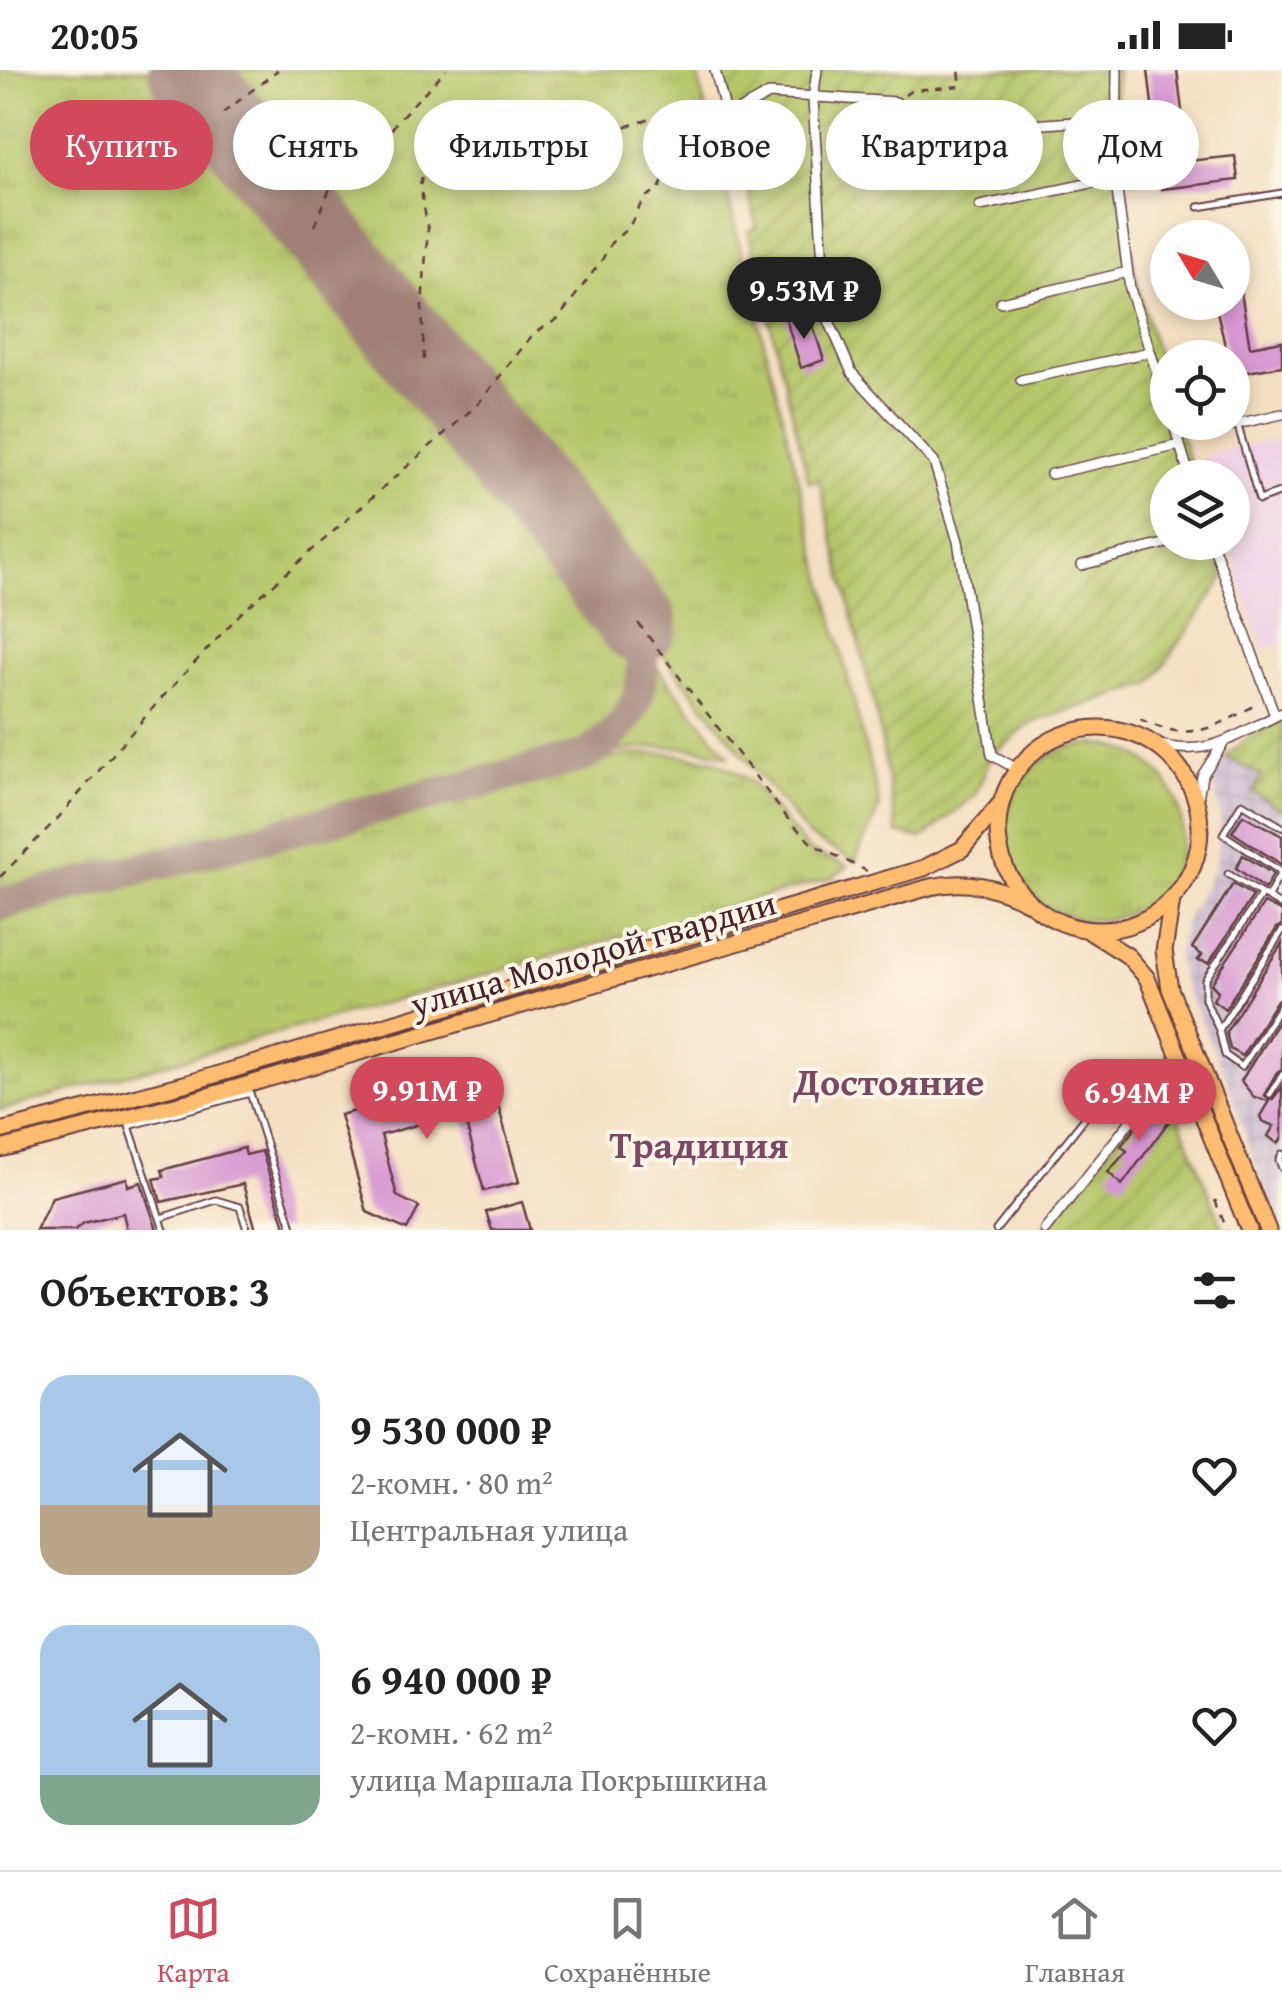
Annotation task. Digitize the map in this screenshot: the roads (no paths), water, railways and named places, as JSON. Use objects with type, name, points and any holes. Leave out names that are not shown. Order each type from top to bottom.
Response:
[{"type":"main road","points":[[1086,930],[1111,930],[1136,923],[1172,898],[1188,878],[1197,854],[1197,804],[1180,769],[1153,743],[1118,729],[1080,729],[1044,743],[1016,769],[1000,804],[998,836],[1002,860],[1029,903],[1061,923],[1086,930],[1118,948],[1141,969],[1155,994],[1249,1230]]},
{"type":"main road","name":"улица Молодой гвардии","points":[[0,1131],[184,1084],[924,868],[962,849],[1000,804]]},
{"type":"main road","name":"улица Молодой гвардии","points":[[0,1149],[128,1122],[248,1089],[930,887],[954,882],[984,885],[1029,903]]},
{"type":"main road","points":[[1172,898],[1164,943],[1170,988],[1268,1230]]},
{"type":"street","points":[[715,70],[726,117],[769,94],[841,100]]},
{"type":"street","points":[[817,70],[813,99],[826,314],[852,373],[934,462],[958,541],[992,756],[1016,769]]},
{"type":"street","points":[[1116,100],[1117,70]]},
{"type":"street","points":[[980,206],[1063,189]]},
{"type":"street","points":[[1020,380],[1150,352],[1128,272],[1118,190]]},
{"type":"street","points":[[1000,302],[1128,272]]},
{"type":"street","points":[[1250,421],[1282,414]]},
{"type":"street","points":[[1050,474],[1182,440]]},
{"type":"street","points":[[1178,441],[1184,460]]},
{"type":"street","points":[[1082,565],[1150,547]]},
{"type":"street","points":[[1153,743],[1184,750],[1224,743],[1278,714],[1268,698],[1218,560]]},
{"type":"street","points":[[1197,804],[1202,776],[1224,743]]},
{"type":"street","points":[[1045,1230],[1165,1077]]},
{"type":"lane","points":[[1199,207],[1282,193]]},
{"type":"lane","points":[[1242,440],[1258,500],[1282,492]]},
{"type":"lane","points":[[1282,827],[1242,803],[1223,834],[1282,872],[1205,980],[1205,999],[1225,1055],[1242,1067],[1282,1002]]},
{"type":"lane","points":[[1228,874],[1282,906]]},
{"type":"lane","points":[[1219,1030],[1282,931]]},
{"type":"lane","points":[[996,1230],[1100,1100],[1122,1084],[1180,1058]]},
{"type":"lane","points":[[1270,1094],[1282,1075]]},
{"type":"lane","points":[[248,1089],[292,1230]]},
{"type":"lane","points":[[128,1122],[164,1230]]},
{"type":"lane","points":[[1282,1154],[1282,1168]]},
{"type":"lane","points":[[160,1219],[216,1200],[240,1208],[247,1230]]},
{"type":"district","name":"Достояние","points":[[889,1081]]},
{"type":"district","name":"Традиция","points":[[699,1144]]}]
